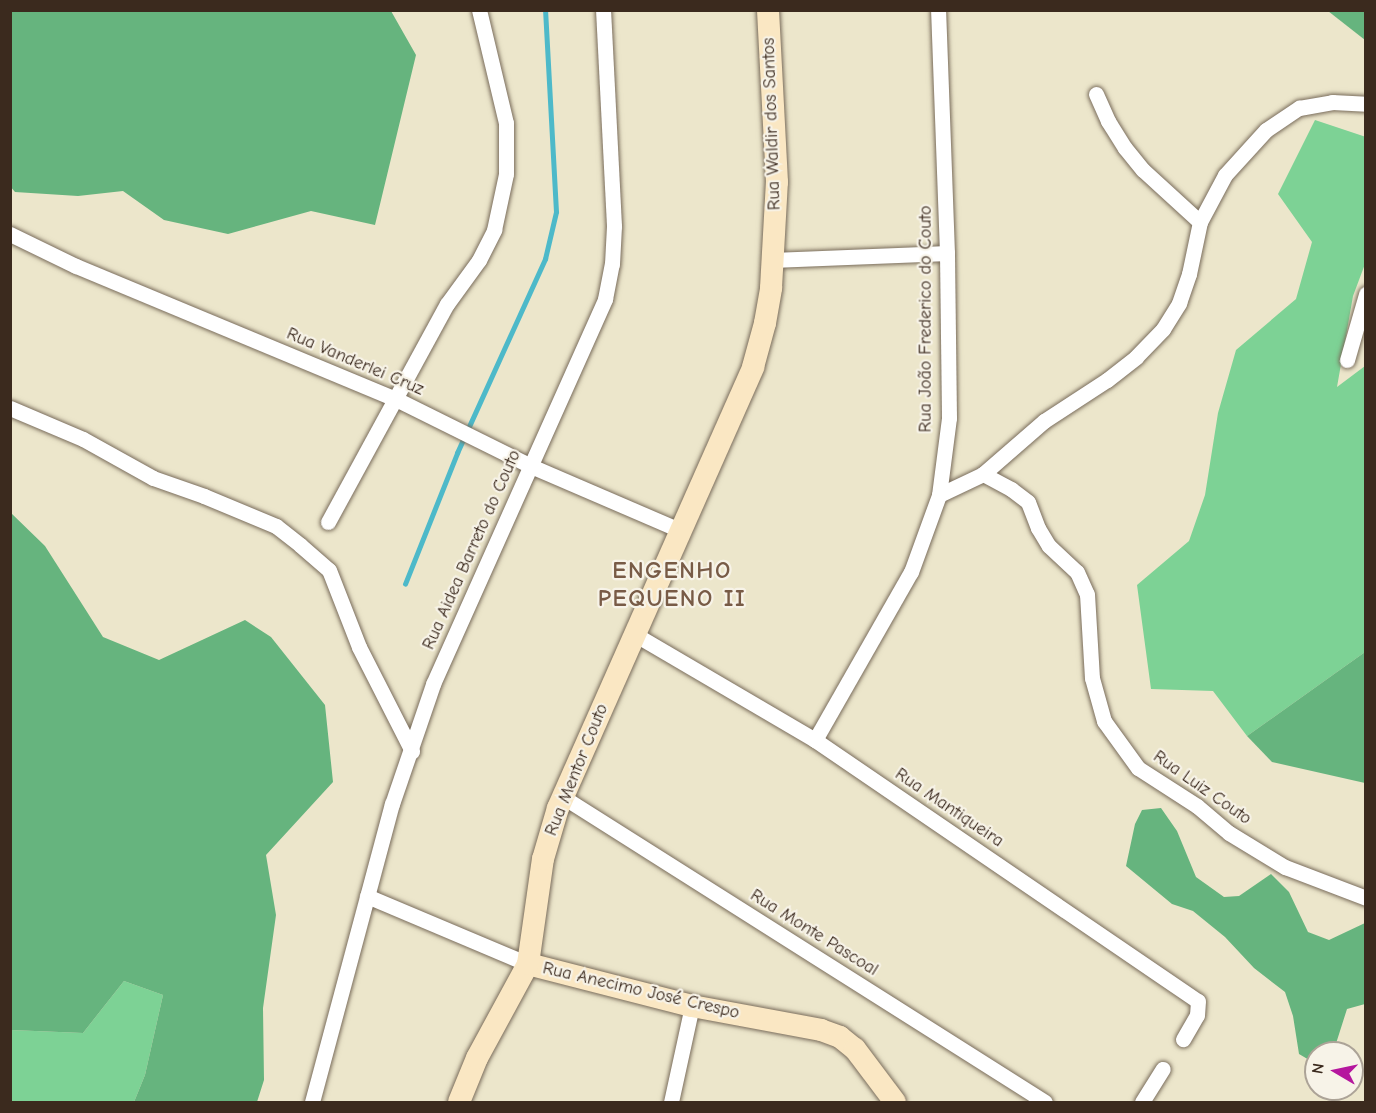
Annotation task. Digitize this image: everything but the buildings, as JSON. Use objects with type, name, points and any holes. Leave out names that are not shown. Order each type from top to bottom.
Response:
[{"type":"street","points":[[328,522],[447,304],[484,250],[494,230],[506,174],[506,123],[479,10]]},
{"type":"street","name":"Rua Aidea Barreto do Couto","points":[[312,1102],[392,804],[442,663],[604,299],[612,264],[614,226],[603,10]]},
{"type":"street","name":"Rua Waldir dos Santos","points":[[718,443],[753,367],[765,323],[773,260],[777,182],[768,10]]},
{"type":"street","name":"Rua João Frederico do Couto","points":[[815,740],[911,572],[939,495],[949,418],[947,253],[938,10]]},
{"type":"street","points":[[1096,94],[1108,121],[1125,148],[1143,170],[1200,222]]},
{"type":"street","points":[[939,495],[983,474],[1044,421],[1107,380],[1136,357],[1163,329],[1179,303],[1190,274],[1200,222],[1225,175],[1266,130],[1299,108],[1332,102],[1365,104]]},
{"type":"street","name":"Rua Vanderlei Cruz","points":[[10,234],[76,266],[396,399],[531,466],[682,531]]},
{"type":"street","points":[[773,260],[947,253]]},
{"type":"street","points":[[1347,360],[1365,294]]},
{"type":"street","points":[[10,408],[83,439],[153,478],[276,526],[300,545],[329,570],[359,646],[411,751]]},
{"type":"street","name":"Rua Mentor Couto","points":[[459,1102],[477,1058],[528,964],[543,859],[563,797],[682,531],[718,443]]},
{"type":"street","name":"Rua Luiz Couto","points":[[983,474],[1011,489],[1028,502],[1038,528],[1049,546],[1077,572],[1087,594],[1092,678],[1104,721],[1138,768],[1197,806],[1229,832],[1285,867],[1365,898]]},
{"type":"street","name":"Rua Mantiqueira","points":[[636,635],[815,740],[1198,1002],[1197,1015],[1183,1039]]},
{"type":"street","name":"Rua Monte Pascoal","points":[[563,797],[1045,1102]]},
{"type":"street","name":"Rua Anecimo José Crespo","points":[[367,896],[528,964],[692,1006],[821,1030],[840,1037],[855,1049],[895,1102]]},
{"type":"street","points":[[671,1102],[692,1006]]},
{"type":"street","points":[[1142,1102],[1163,1069]]},
{"type":"green space","points":[[10,11],[391,11],[416,55],[375,225],[311,211],[228,234],[164,220],[123,191],[78,196],[15,192],[10,186]]},
{"type":"green space","points":[[1328,11],[1365,11],[1365,40]]},
{"type":"green space","points":[[1315,120],[1366,137],[1365,264],[1353,296],[1337,387],[1365,366],[1365,652],[1247,736],[1213,691],[1151,689],[1137,585],[1189,541],[1205,495],[1218,413],[1236,350],[1296,299],[1312,242],[1278,194]]},
{"type":"green space","points":[[10,512],[45,546],[103,637],[159,660],[245,620],[271,637],[325,705],[333,782],[266,855],[276,915],[263,1008],[264,1080],[257,1102],[134,1102],[145,1075],[163,995],[124,981],[83,1033],[11,1030]]},
{"type":"green space","points":[[1365,652],[1365,783],[1272,762],[1247,736]]},
{"type":"green space","points":[[1161,808],[1177,831],[1196,877],[1224,897],[1239,896],[1271,874],[1289,892],[1308,932],[1329,940],[1365,923],[1365,1004],[1347,1009],[1337,1041],[1304,1041],[1304,1057],[1299,1054],[1293,1016],[1285,992],[1254,968],[1225,937],[1193,911],[1172,904],[1126,866],[1135,824],[1142,810]]},
{"type":"green space","points":[[124,981],[163,995],[145,1075],[134,1102],[11,1102],[11,1030],[83,1033]]},
{"type":"waterway","points":[[405,584],[457,453],[545,259],[556,212],[545,10]]},
{"type":"district","name":"ENGENHO PEQUENO II","points":[[672,585]]}]
